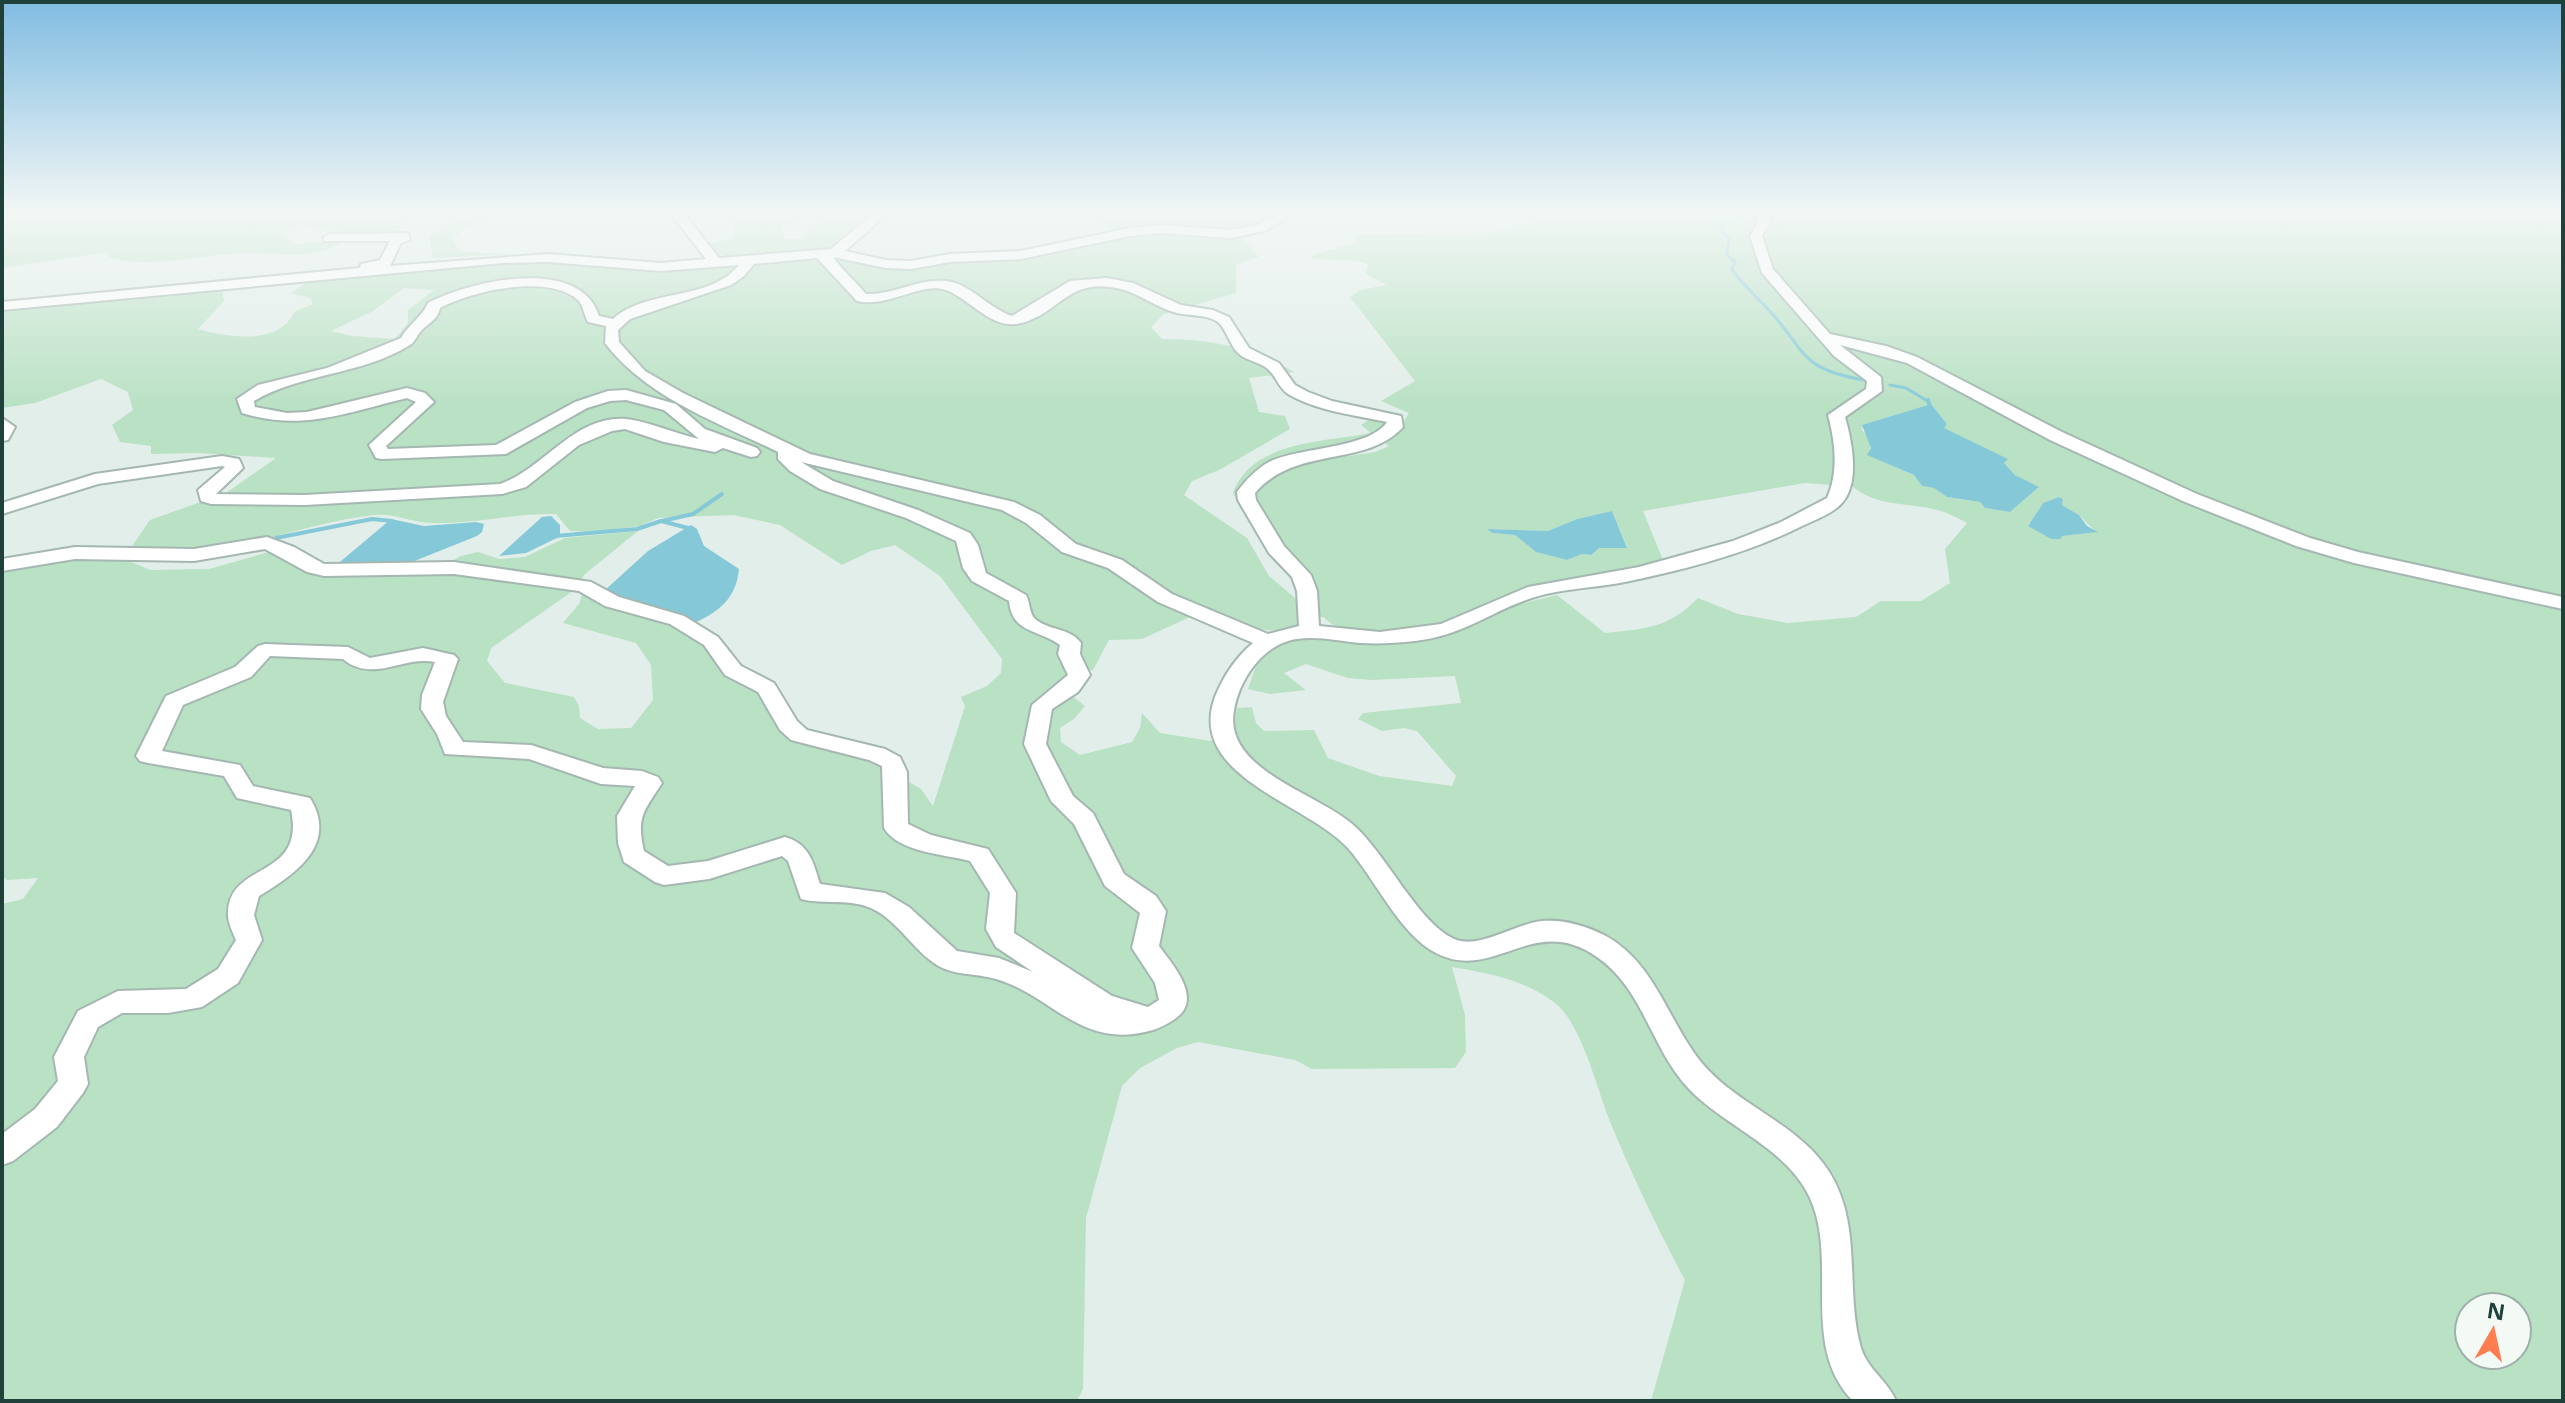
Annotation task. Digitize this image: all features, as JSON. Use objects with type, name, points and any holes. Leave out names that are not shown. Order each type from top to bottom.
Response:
[{"type":"street","points":[[2,298],[227,275]]},
{"type":"street","points":[[2,306],[202,285],[347,275]]},
{"type":"street","points":[[2,1152],[46,1118],[73,1084],[69,1057],[88,1019],[118,1002],[192,999],[228,976],[249,940],[241,915],[248,891],[303,850],[309,827],[302,804],[245,792],[232,770],[148,756],[174,701],[243,672],[265,650],[348,653],[354,660],[377,665],[407,657],[439,654],[447,659],[431,699],[434,715],[450,731],[453,749],[531,752],[601,776],[634,776],[650,783],[629,808],[627,833],[633,856],[664,876],[709,870],[785,846],[799,856],[810,892],[881,900],[948,959],[994,966],[1009,972],[1089,1019],[1115,1025],[1150,1019],[1172,1006],[1174,1000],[1167,978],[1145,948],[1153,911],[1147,903],[1114,880],[1084,819],[1063,801],[1035,744],[1043,705],[1070,687],[1079,675],[1069,654],[1071,643],[1066,637],[1029,624],[1019,611],[1019,599],[976,574],[970,543],[963,537],[910,513],[885,507],[822,481],[787,453],[632,369],[612,343],[611,329],[625,316],[735,275]]},
{"type":"street","points":[[839,275],[862,298],[881,299],[925,285],[947,285],[1005,319],[1026,316],[1075,284],[1107,282],[1128,286],[1178,309],[1213,314],[1224,320],[1244,351],[1274,366],[1289,388],[1302,395],[1328,405],[1395,419],[1395,427],[1376,439],[1276,464],[1246,492],[1247,500],[1276,549],[1301,575],[1307,591],[1309,631]]},
{"type":"street","points":[[1772,275],[1839,353],[1862,367],[1875,380],[1874,391],[1836,415],[1841,431],[1841,490],[1834,501],[1761,540],[1638,573],[1538,591],[1501,602],[1461,625],[1397,637],[1366,639],[1309,631],[1268,642],[1252,655],[1233,684],[1222,715],[1224,741],[1237,759],[1344,829],[1409,913],[1447,948],[1468,952],[1542,930],[1570,933],[1598,943],[1626,965],[1679,1054],[1698,1079],[1787,1146],[1815,1175],[1835,1225],[1838,1331],[1849,1364],[1870,1395],[1878,1401]]},
{"type":"street","points":[[616,324],[593,319],[585,298],[565,286],[498,285],[466,291],[433,306],[432,314],[413,330],[407,341],[332,371],[264,388],[245,399],[248,410],[286,418],[332,413],[407,393],[419,396],[426,402],[377,445],[382,454],[437,454],[500,450],[593,400],[626,395],[670,407],[699,433],[751,452]]},
{"type":"street","points":[[1829,338],[1881,349],[1912,360],[2056,436],[2191,498],[2273,531],[2354,557],[2563,603]]},
{"type":"street","points":[[2,423],[7,427],[2,436]]},
{"type":"street","points":[[2,509],[95,479],[222,461],[233,463],[234,468],[207,490],[207,497],[211,499],[305,500],[502,489],[520,483],[573,441],[600,428],[618,424],[685,442],[751,452],[787,453],[868,475],[1008,506],[1033,519],[1069,548],[1115,564],[1165,598],[1268,642]]},
{"type":"street","points":[[2,565],[75,553],[194,555],[267,543],[275,544],[314,568],[475,570],[574,584],[612,602],[657,612],[711,641],[733,670],[766,688],[788,725],[799,735],[877,754],[892,762],[896,828],[932,846],[970,852],[984,859],[1003,893],[999,929],[1005,940],[1102,1004],[1150,1019]]},
{"type":"green space","points":[[360,275],[1236,275],[1236,293],[1164,314],[1151,327],[1162,339],[1231,346],[1263,356],[1294,372],[1249,378],[1259,412],[1285,416],[1290,429],[1219,470],[1192,481],[1184,495],[1247,538],[1269,576],[1296,599],[1304,612],[1312,612],[1303,575],[1265,524],[1251,495],[1271,475],[1288,468],[1375,452],[1389,446],[1382,441],[1362,439],[1264,464],[1242,490],[1254,524],[1233,493],[1242,476],[1272,454],[1312,442],[1371,433],[1361,425],[1367,421],[1404,421],[1409,413],[1381,401],[1415,381],[1350,297],[1360,290],[1387,285],[1369,275],[2563,275],[2563,1401],[1651,1401],[1685,1280],[1626,1160],[1580,1040],[1564,1012],[1544,995],[1506,979],[1452,967],[1465,1015],[1466,1052],[1455,1068],[1312,1069],[1295,1060],[1198,1042],[1177,1048],[1140,1068],[1122,1086],[1086,1218],[1083,1389],[1077,1401],[2,1401],[2,904],[23,899],[38,878],[7,880],[2,877],[2,570],[78,558],[127,560],[150,570],[209,569],[276,550],[310,570],[362,574],[433,571],[461,556],[478,552],[499,559],[525,557],[565,538],[638,531],[585,574],[570,593],[491,648],[487,661],[505,683],[574,697],[580,718],[598,729],[631,728],[653,700],[651,665],[636,643],[563,623],[579,604],[583,592],[601,603],[648,613],[696,637],[712,649],[720,664],[731,674],[761,689],[774,722],[787,735],[806,745],[869,758],[921,789],[933,806],[965,706],[961,697],[987,686],[1001,673],[1002,659],[940,576],[895,545],[871,551],[842,565],[780,525],[733,515],[658,518],[640,526],[594,532],[570,531],[556,514],[434,523],[374,515],[192,552],[132,546],[150,520],[226,493],[276,458],[197,453],[151,454],[151,446],[120,442],[112,425],[133,410],[128,392],[101,379],[35,403],[2,408],[2,309],[184,289],[222,289],[224,301],[198,329],[251,336],[277,330],[287,323],[294,312],[313,304],[310,298],[291,293],[308,282]],"holes":[[[404,288],[434,290],[408,310],[408,323],[395,339],[331,331],[373,311]],[[1931,404],[1947,424],[1943,428],[2007,459],[2004,463],[2015,475],[2038,488],[2010,512],[1985,508],[1980,502],[1947,497],[1934,488],[1922,486],[1914,475],[1868,455],[1870,442],[1862,430],[1863,425]],[[1837,476],[1852,478],[1852,486],[1873,498],[1932,509],[1967,523],[1945,549],[1950,583],[1921,601],[1881,601],[1856,617],[1788,623],[1738,614],[1698,598],[1677,616],[1656,625],[1605,633],[1557,595],[1500,609],[1446,637],[1403,643],[1365,643],[1310,635],[1288,641],[1257,663],[1248,689],[1270,694],[1306,690],[1284,673],[1306,664],[1348,678],[1372,680],[1455,676],[1461,703],[1363,713],[1358,719],[1382,731],[1404,728],[1417,731],[1456,776],[1452,786],[1379,776],[1328,758],[1314,730],[1264,731],[1256,723],[1252,707],[1237,708],[1232,719],[1211,741],[1160,733],[1142,713],[1140,728],[1132,742],[1080,755],[1061,742],[1060,728],[1074,719],[1085,706],[1060,686],[1069,670],[1093,670],[1109,640],[1142,639],[1205,610],[1252,627],[1275,631],[1301,628],[1303,619],[1323,617],[1338,629],[1368,635],[1420,630],[1459,620],[1504,596],[1637,569],[1663,560],[1643,511],[1805,483],[1833,485]],[[2059,497],[2063,499],[2062,505],[2079,515],[2096,532],[2062,536],[2060,539],[2051,538],[2028,526],[2043,503]],[[1612,511],[1627,547],[1599,548],[1591,555],[1582,554],[1567,560],[1536,552],[1515,535],[1492,533],[1488,529],[1548,531],[1577,519]]]},
{"type":"water","points":[[1931,404],[1947,424],[1944,428],[2008,459],[2004,463],[2015,475],[2039,487],[2010,512],[1985,508],[1980,502],[1947,497],[1934,488],[1922,486],[1914,475],[1867,455],[1871,448],[1862,425]]},
{"type":"water","points":[[2059,497],[2063,499],[2062,505],[2098,532],[2051,539],[2028,526],[2043,503]]},
{"type":"water","points":[[1612,511],[1627,548],[1599,548],[1591,555],[1582,554],[1567,560],[1536,552],[1515,535],[1492,533],[1487,529],[1548,531],[1577,519]]},
{"type":"water","points":[[551,516],[560,525],[557,538],[526,553],[499,556],[542,517]]},
{"type":"water","points":[[391,519],[424,526],[484,524],[477,536],[412,562],[382,563],[372,567],[334,567]]},
{"type":"water","points":[[691,525],[697,529],[704,546],[739,569],[734,589],[717,610],[692,624],[667,610],[604,591],[648,551]]},
{"type":"waterway","points":[[1736,275],[1805,356],[1826,370],[1864,380]]},
{"type":"waterway","points":[[1890,385],[1906,388],[1928,402]]},
{"type":"waterway","points":[[1928,402],[1930,407]]},
{"type":"waterway","points":[[662,521],[693,514],[722,494]]},
{"type":"waterway","points":[[276,538],[372,519],[392,521]]},
{"type":"waterway","points":[[555,536],[637,529],[661,521],[688,528]]}]
